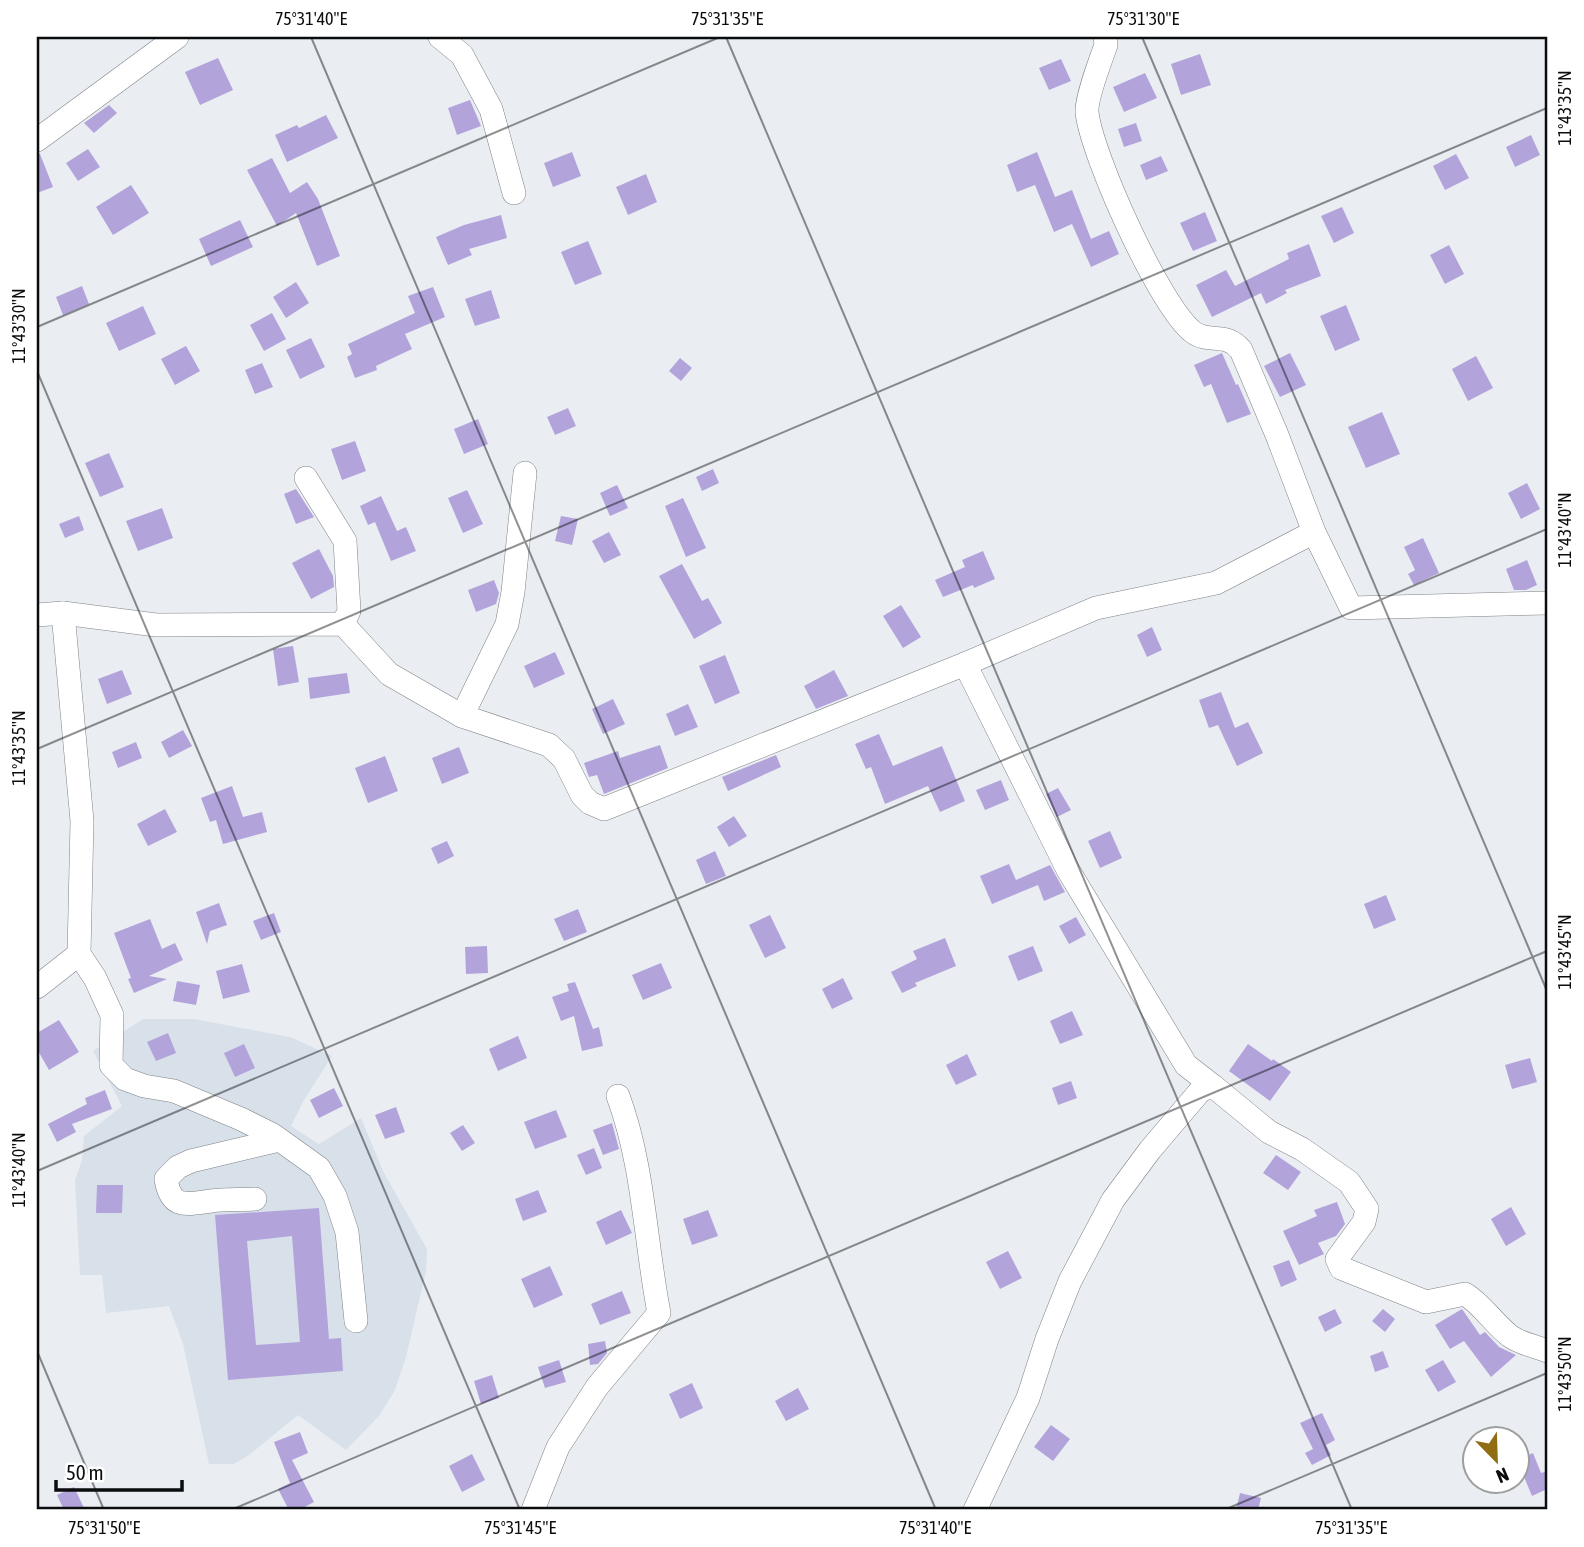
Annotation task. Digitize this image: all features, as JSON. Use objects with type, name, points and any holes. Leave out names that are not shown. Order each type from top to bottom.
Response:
[{"type":"street","points":[[39,136],[177,37]]},
{"type":"street","points":[[440,37],[461,55],[491,109],[514,193]]},
{"type":"street","points":[[1105,37],[1106,45],[1087,109],[1097,151],[1152,277],[1184,324],[1194,334],[1228,339],[1235,342],[1241,350],[1314,532],[1351,608],[1547,603]]},
{"type":"street","points":[[462,716],[507,624],[513,592],[525,473]]},
{"type":"street","points":[[306,478],[345,541],[349,611],[343,624]]},
{"type":"street","points":[[37,615],[63,613],[156,625],[343,624],[389,674],[462,716],[549,745],[564,759],[582,795],[590,803],[604,809],[1097,608],[1216,583],[1314,532]]},
{"type":"street","points":[[63,613],[82,821],[79,954],[95,978],[112,1015],[111,1065],[125,1079],[144,1086],[174,1091],[241,1119],[279,1140],[319,1168],[335,1196],[347,1232],[356,1321]]},
{"type":"street","points":[[965,664],[1068,870],[1186,1065],[1269,1132],[1302,1149],[1349,1182],[1367,1209],[1364,1222],[1337,1259],[1341,1268],[1426,1303],[1465,1294],[1478,1303],[1512,1338],[1547,1351]]},
{"type":"street","points":[[37,987],[79,954]]},
{"type":"street","points":[[975,1510],[1028,1398],[1070,1281],[1113,1200],[1150,1150],[1201,1090],[1213,1086]]},
{"type":"street","points":[[533,1510],[558,1447],[597,1387],[659,1313],[650,1266],[646,1217],[631,1139],[618,1096]]},
{"type":"street","points":[[255,1199],[213,1200],[187,1205],[168,1194],[166,1179],[178,1167],[191,1161],[279,1140]]},
{"type":"shaded area","points":[[143,1019],[194,1019],[290,1037],[332,1056],[291,1126],[319,1144],[361,1118],[384,1173],[427,1249],[426,1271],[406,1357],[395,1390],[379,1416],[346,1450],[298,1415],[234,1464],[209,1464],[183,1344],[169,1306],[106,1313],[102,1275],[80,1275],[75,1180],[82,1160],[84,1136],[122,1106],[93,1051]]},
{"type":"building","points":[[1200,54],[1211,85],[1181,95],[1171,64]]},
{"type":"building","points":[[218,58],[233,90],[200,105],[185,72]]},
{"type":"building","points":[[1061,59],[1071,81],[1049,90],[1039,68]]},
{"type":"building","points":[[1145,73],[1157,98],[1124,112],[1113,87]]},
{"type":"building","points":[[470,100],[481,126],[457,135],[448,108]]},
{"type":"building","points":[[109,105],[117,113],[94,133],[84,123]]},
{"type":"building","points":[[326,115],[338,138],[287,162],[275,135],[297,125],[299,128]]},
{"type":"building","points":[[1136,123],[1142,141],[1124,147],[1118,129]]},
{"type":"building","points":[[1531,135],[1540,155],[1515,167],[1506,147]]},
{"type":"building","points":[[88,149],[100,167],[78,181],[66,163]]},
{"type":"building","points":[[572,152],[581,176],[553,187],[544,163]]},
{"type":"building","points":[[1037,152],[1055,197],[1072,190],[1091,239],[1109,231],[1119,254],[1091,267],[1072,224],[1054,232],[1035,185],[1017,192],[1007,165]]},
{"type":"building","points":[[37,154],[40,154],[53,187],[37,193]]},
{"type":"building","points":[[1456,154],[1469,178],[1445,190],[1433,166]]},
{"type":"building","points":[[1161,156],[1168,171],[1146,180],[1140,165]]},
{"type":"building","points":[[272,158],[290,193],[307,182],[318,199],[340,256],[317,266],[296,213],[277,226],[247,170]]},
{"type":"building","points":[[646,174],[657,202],[628,215],[616,187]]},
{"type":"building","points":[[131,185],[149,213],[113,235],[96,207]]},
{"type":"building","points":[[1342,207],[1354,233],[1334,243],[1321,216]]},
{"type":"building","points":[[1205,212],[1217,241],[1193,251],[1180,223]]},
{"type":"building","points":[[501,215],[507,238],[469,249],[472,255],[448,265],[436,237],[464,225]]},
{"type":"building","points":[[240,220],[253,247],[211,266],[199,239]]},
{"type":"building","points":[[588,241],[602,274],[575,285],[561,252]]},
{"type":"building","points":[[1309,244],[1321,276],[1285,290],[1287,293],[1266,304],[1261,293],[1212,317],[1196,285],[1226,270],[1235,286],[1289,259],[1287,253]]},
{"type":"building","points":[[1449,245],[1464,274],[1445,284],[1430,255]]},
{"type":"building","points":[[296,282],[309,303],[286,318],[273,297]]},
{"type":"building","points":[[82,286],[89,304],[63,315],[56,297]]},
{"type":"building","points":[[433,287],[445,317],[405,334],[412,349],[376,366],[377,370],[355,378],[347,357],[352,354],[348,344],[415,313],[408,296]]},
{"type":"building","points":[[491,290],[500,318],[475,326],[465,299]]},
{"type":"building","points":[[1346,305],[1360,340],[1335,351],[1320,316]]},
{"type":"building","points":[[143,306],[156,334],[119,351],[106,323]]},
{"type":"building","points":[[272,313],[286,339],[264,351],[250,325]]},
{"type":"building","points":[[311,338],[325,367],[300,379],[286,350]]},
{"type":"building","points":[[186,346],[200,371],[175,385],[161,359]]},
{"type":"building","points":[[1222,353],[1251,414],[1227,423],[1211,384],[1204,387],[1194,365]]},
{"type":"building","points":[[1290,353],[1306,385],[1280,397],[1264,366]]},
{"type":"building","points":[[1476,356],[1493,388],[1468,401],[1452,369]]},
{"type":"building","points":[[680,358],[692,368],[681,381],[669,371]]},
{"type":"building","points":[[262,363],[273,387],[255,394],[245,370]]},
{"type":"building","points":[[568,408],[576,426],[555,435],[547,417]]},
{"type":"building","points":[[1382,412],[1400,454],[1366,468],[1348,427]]},
{"type":"building","points":[[478,419],[488,444],[464,454],[454,429]]},
{"type":"building","points":[[355,441],[366,471],[342,480],[331,449]]},
{"type":"building","points":[[109,453],[124,487],[100,497],[85,463]]},
{"type":"building","points":[[713,469],[719,483],[702,491],[696,477]]},
{"type":"building","points":[[1527,483],[1540,509],[1521,519],[1508,493]]},
{"type":"building","points":[[617,485],[628,508],[610,516],[600,493]]},
{"type":"building","points":[[296,489],[314,517],[296,524],[284,494]]},
{"type":"building","points":[[467,490],[483,524],[463,533],[448,498]]},
{"type":"building","points":[[381,496],[397,531],[406,527],[416,551],[391,561],[375,522],[368,525],[360,506]]},
{"type":"building","points":[[683,498],[706,548],[686,557],[665,506]]},
{"type":"building","points":[[162,508],[173,538],[138,551],[126,521]]},
{"type":"building","points":[[79,516],[84,530],[65,538],[59,524]]},
{"type":"building","points":[[561,516],[578,519],[572,545],[555,541]]},
{"type":"building","points":[[609,532],[621,555],[604,563],[592,541]]},
{"type":"building","points":[[1423,538],[1439,573],[1414,585],[1408,574],[1415,570],[1404,547]]},
{"type":"building","points":[[319,549],[333,576],[334,587],[311,599],[292,563]]},
{"type":"building","points":[[983,551],[995,579],[943,597],[935,580],[965,567],[962,560]]},
{"type":"building","points":[[1527,560],[1537,585],[1526,590],[1514,590],[1506,569]]},
{"type":"building","points":[[682,564],[702,601],[708,598],[722,623],[694,639],[659,576]]},
{"type":"building","points":[[494,580],[499,593],[496,604],[476,612],[468,590]]},
{"type":"building","points":[[901,605],[921,637],[903,648],[883,616]]},
{"type":"building","points":[[1152,627],[1162,650],[1147,657],[1137,635]]},
{"type":"building","points":[[293,646],[299,682],[278,686],[273,649]]},
{"type":"building","points":[[555,652],[565,674],[534,688],[524,666]]},
{"type":"building","points":[[725,655],[740,693],[715,704],[699,666]]},
{"type":"building","points":[[122,670],[132,694],[107,704],[98,679]]},
{"type":"building","points":[[834,670],[848,696],[816,709],[804,686]]},
{"type":"building","points":[[347,673],[350,693],[310,699],[308,678]]},
{"type":"building","points":[[1221,692],[1235,728],[1248,722],[1263,753],[1237,766],[1218,725],[1209,728],[1199,700]]},
{"type":"building","points":[[613,699],[625,724],[603,734],[592,709]]},
{"type":"building","points":[[688,704],[698,727],[675,736],[666,714]]},
{"type":"building","points":[[183,730],[192,746],[169,758],[161,742]]},
{"type":"building","points":[[879,734],[893,766],[942,746],[965,801],[940,812],[928,786],[885,804],[871,767],[866,769],[855,744]]},
{"type":"building","points":[[136,742],[142,758],[118,768],[112,752]]},
{"type":"building","points":[[660,745],[668,768],[604,794],[597,775],[589,777],[584,763],[618,751],[620,758]]},
{"type":"building","points":[[459,747],[469,773],[442,784],[432,758]]},
{"type":"building","points":[[776,755],[781,767],[728,791],[722,777]]},
{"type":"building","points":[[385,756],[398,791],[368,803],[355,768]]},
{"type":"building","points":[[1001,780],[1009,800],[985,810],[976,790]]},
{"type":"building","points":[[232,786],[243,817],[262,812],[267,832],[223,844],[216,820],[210,822],[201,798]]},
{"type":"building","points":[[1058,788],[1071,810],[1057,817],[1046,794]]},
{"type":"building","points":[[165,809],[177,832],[148,846],[137,824]]},
{"type":"building","points":[[734,816],[747,836],[729,847],[717,827]]},
{"type":"building","points":[[1110,831],[1122,858],[1100,868],[1088,841]]},
{"type":"building","points":[[447,841],[454,856],[438,864],[431,848]]},
{"type":"building","points":[[715,851],[726,876],[706,884],[696,860]]},
{"type":"building","points":[[1009,864],[1016,880],[1050,865],[1065,892],[1044,901],[1038,885],[992,904],[980,876]]},
{"type":"building","points":[[1386,895],[1396,920],[1374,929],[1364,904]]},
{"type":"building","points":[[219,903],[227,925],[210,931],[207,944],[196,912]]},
{"type":"building","points":[[578,909],[587,932],[564,941],[554,919]]},
{"type":"building","points":[[274,913],[281,932],[261,940],[253,921]]},
{"type":"building","points":[[770,915],[786,948],[765,958],[749,925]]},
{"type":"building","points":[[1076,917],[1086,935],[1069,944],[1059,926]]},
{"type":"building","points":[[150,919],[162,949],[175,943],[183,960],[149,976],[167,979],[134,993],[114,933]]},
{"type":"building","points":[[945,938],[956,966],[915,983],[917,986],[902,993],[891,972],[917,959],[913,951]]},
{"type":"building","points":[[487,946],[488,973],[466,974],[465,947]]},
{"type":"building","points":[[1033,946],[1043,971],[1018,981],[1008,956]]},
{"type":"building","points":[[661,963],[672,988],[643,1000],[632,975]]},
{"type":"building","points":[[242,964],[250,992],[223,999],[216,971]]},
{"type":"building","points":[[843,978],[853,999],[832,1009],[822,989]]},
{"type":"building","points":[[177,981],[200,985],[196,1005],[173,1001]]},
{"type":"building","points":[[575,982],[593,1029],[599,1027],[603,1046],[582,1051],[574,1016],[561,1021],[552,997],[569,991],[567,984]]},
{"type":"building","points":[[1072,1011],[1083,1035],[1060,1044],[1050,1021]]},
{"type":"building","points":[[59,1020],[79,1052],[49,1070],[37,1049],[37,1033]]},
{"type":"building","points":[[168,1033],[176,1053],[156,1061],[147,1042]]},
{"type":"building","points":[[518,1036],[527,1058],[498,1071],[489,1049]]},
{"type":"building","points":[[244,1044],[255,1068],[235,1077],[224,1053]]},
{"type":"building","points":[[1248,1044],[1291,1072],[1270,1101],[1229,1071]]},
{"type":"building","points":[[967,1054],[977,1075],[956,1085],[946,1065]]},
{"type":"building","points":[[1530,1058],[1537,1082],[1512,1089],[1505,1065]]},
{"type":"building","points":[[1071,1081],[1077,1098],[1058,1105],[1052,1088]]},
{"type":"building","points":[[334,1088],[343,1106],[319,1118],[310,1100]]},
{"type":"building","points":[[105,1090],[112,1109],[72,1124],[76,1132],[57,1142],[48,1124],[87,1104],[85,1098]]},
{"type":"building","points":[[396,1107],[405,1132],[385,1139],[375,1115]]},
{"type":"building","points":[[556,1110],[567,1137],[535,1149],[524,1122]]},
{"type":"building","points":[[612,1123],[619,1149],[603,1155],[593,1130]]},
{"type":"building","points":[[463,1125],[475,1143],[462,1151],[450,1133]]},
{"type":"building","points":[[594,1148],[602,1168],[586,1175],[577,1155]]},
{"type":"building","points":[[1276,1155],[1301,1172],[1288,1190],[1263,1173]]},
{"type":"building","points":[[97,1185],[123,1185],[122,1213],[96,1213]]},
{"type":"building","points":[[538,1190],[547,1212],[523,1221],[515,1199]]},
{"type":"building","points":[[1337,1202],[1345,1224],[1336,1236],[1318,1243],[1324,1254],[1299,1265],[1283,1231],[1317,1216],[1314,1210]]},
{"type":"building","points":[[1511,1207],[1526,1234],[1506,1246],[1491,1219]]},
{"type":"building","points":[[319,1208],[329,1339],[341,1338],[343,1371],[228,1380],[215,1215]],"holes":[[[292,1236],[300,1342],[256,1345],[247,1241]]]},
{"type":"building","points":[[621,1210],[632,1233],[606,1245],[596,1222]]},
{"type":"building","points":[[708,1210],[718,1236],[692,1245],[683,1219]]},
{"type":"building","points":[[1008,1251],[1022,1278],[1000,1289],[986,1262]]},
{"type":"building","points":[[1289,1260],[1297,1280],[1281,1287],[1273,1266]]},
{"type":"building","points":[[550,1266],[563,1295],[534,1308],[521,1279]]},
{"type":"building","points":[[622,1291],[631,1313],[600,1325],[591,1304]]},
{"type":"building","points":[[1335,1309],[1342,1323],[1325,1332],[1318,1317]]},
{"type":"building","points":[[1383,1309],[1395,1319],[1385,1332],[1372,1321]]},
{"type":"building","points":[[1462,1309],[1480,1335],[1485,1332],[1499,1347],[1516,1355],[1491,1377],[1464,1341],[1450,1349],[1435,1325]]},
{"type":"building","points":[[605,1341],[607,1353],[598,1364],[590,1365],[588,1344]]},
{"type":"building","points":[[1383,1351],[1389,1367],[1375,1372],[1370,1356]]},
{"type":"building","points":[[559,1360],[566,1382],[545,1388],[538,1367]]},
{"type":"building","points":[[1443,1360],[1456,1382],[1438,1392],[1425,1370]]},
{"type":"building","points":[[492,1375],[499,1398],[481,1404],[474,1381]]},
{"type":"building","points":[[692,1383],[703,1408],[680,1419],[669,1394]]},
{"type":"building","points":[[798,1388],[809,1409],[786,1421],[775,1401]]},
{"type":"building","points":[[1322,1413],[1335,1440],[1326,1445],[1331,1455],[1312,1465],[1305,1453],[1313,1449],[1300,1423]]},
{"type":"building","points":[[1051,1425],[1070,1439],[1053,1461],[1034,1447]]},
{"type":"building","points":[[300,1432],[308,1453],[292,1460],[314,1502],[299,1510],[289,1510],[278,1489],[290,1483],[274,1442]]},
{"type":"building","points":[[1532,1453],[1541,1473],[1547,1471],[1547,1489],[1532,1496],[1531,1494]]},
{"type":"building","points":[[472,1454],[485,1480],[462,1492],[449,1466]]},
{"type":"building","points":[[74,1487],[85,1510],[64,1510],[57,1495]]},
{"type":"building","points":[[1240,1493],[1261,1498],[1258,1510],[1236,1510]]}]
